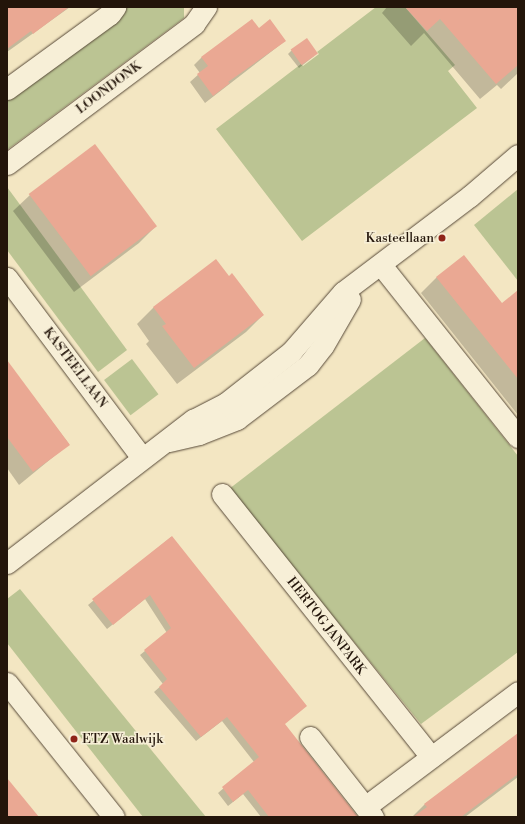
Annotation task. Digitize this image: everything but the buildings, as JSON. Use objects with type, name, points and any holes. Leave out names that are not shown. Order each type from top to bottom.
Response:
[{"type":"street","points":[[7,89],[110,14],[115,7]]},
{"type":"street","name":"LOONDONK","points":[[7,164],[194,24],[206,7]]},
{"type":"street","points":[[7,563],[142,458],[165,442],[199,434],[237,419],[308,365],[323,346],[362,278],[470,196],[518,156]]},
{"type":"street","points":[[381,265],[518,437]]},
{"type":"street","name":"KASTEELLAAN","points":[[7,278],[142,458]]},
{"type":"street","name":"HERTOG JANPARK","points":[[222,494],[431,757]]},
{"type":"street","points":[[7,684],[114,817]]},
{"type":"street","points":[[310,737],[369,812],[431,757],[518,692]]},
{"type":"green space","points":[[125,7],[184,7],[184,18],[7,150],[7,98]]},
{"type":"green space","points":[[376,7],[405,7],[455,65],[448,71],[477,108],[302,241],[216,129],[301,64],[303,66],[319,54],[317,52]]},
{"type":"green space","points":[[7,187],[127,350],[98,372],[7,250]]},
{"type":"green space","points":[[518,189],[518,281],[474,225]]},
{"type":"green space","points":[[425,338],[518,456],[518,652],[421,724],[229,489]]},
{"type":"green space","points":[[132,359],[158,394],[131,415],[104,380]]},
{"type":"green space","points":[[20,589],[206,817],[143,817],[7,643],[7,599]]},
{"type":"place","name":"Kasteellaan","points":[[442,238]]},
{"type":"place","name":"ETZ Waalwijk","points":[[74,739]]}]
